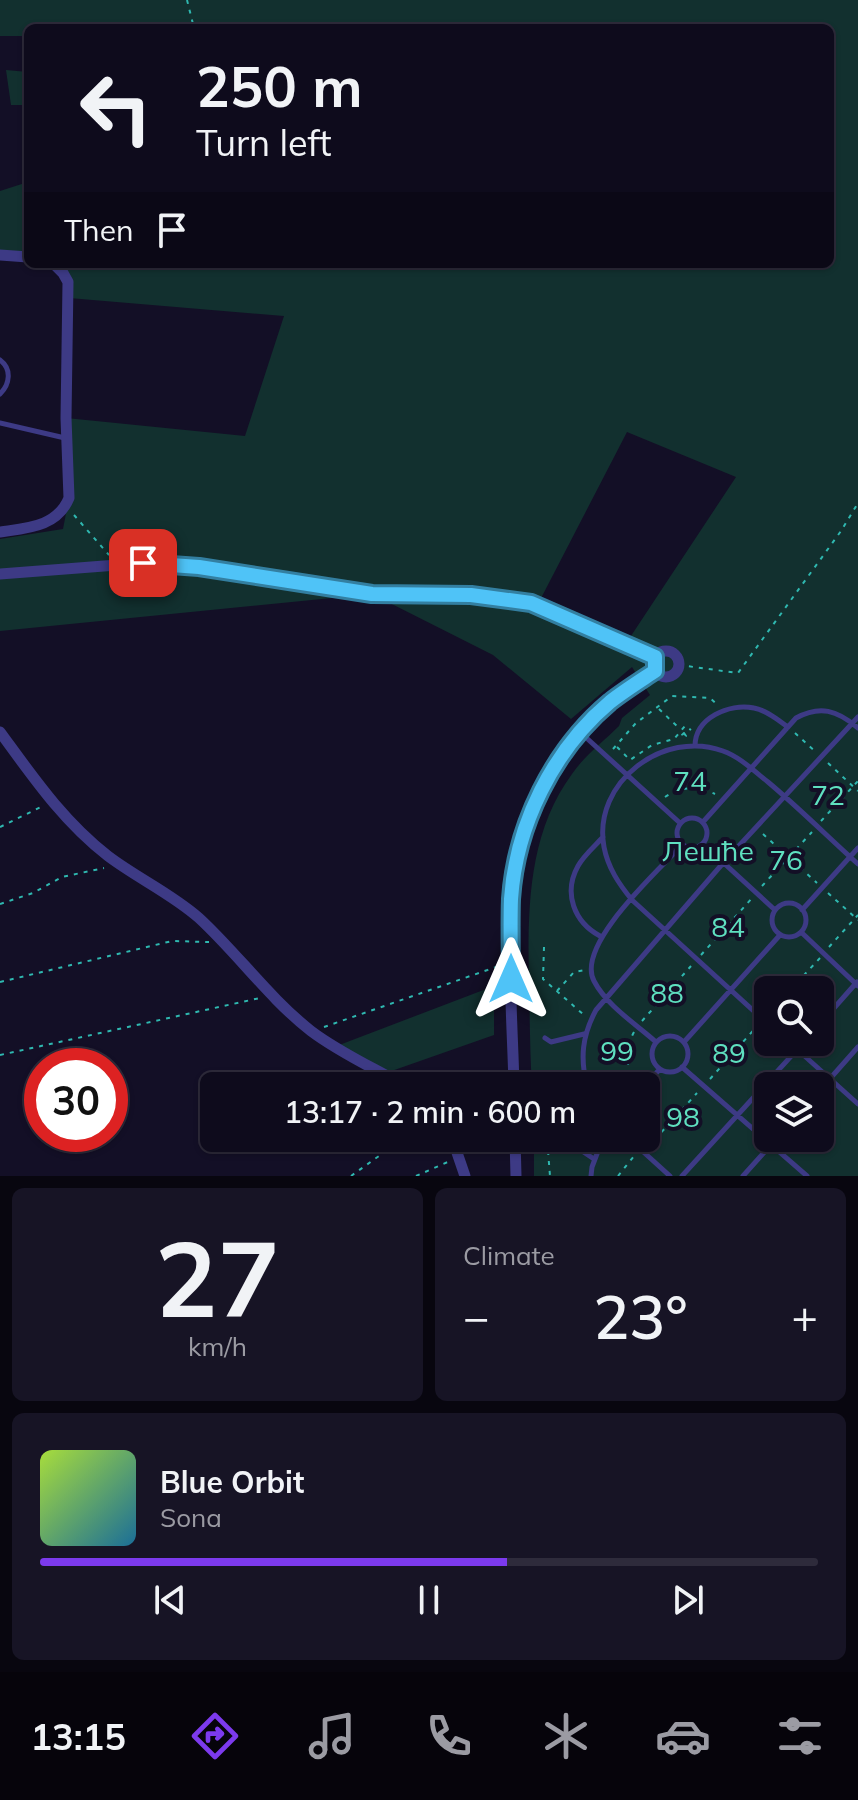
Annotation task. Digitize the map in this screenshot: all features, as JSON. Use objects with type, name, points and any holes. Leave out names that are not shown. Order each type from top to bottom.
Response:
[{"type":"street","points":[[0,255],[24,257]]},
{"type":"street","points":[[0,532],[39,526],[51,520],[69,498],[68,282],[58,268]]},
{"type":"street","points":[[0,574],[143,563],[199,567],[372,594],[471,595],[531,603],[655,657]]},
{"type":"street","points":[[655,657],[664,651],[672,652],[678,657],[679,665],[675,673],[667,677],[655,671]]},
{"type":"street","points":[[655,657],[655,671]]},
{"type":"street","points":[[514,1072],[511,897],[523,836],[541,791],[580,732],[610,702],[655,671]]},
{"type":"street","points":[[0,732],[51,802],[75,827],[120,864],[196,916],[253,977],[312,1032],[379,1072]]},
{"type":"street","points":[[457,1152],[465,1176]]},
{"type":"street","points":[[515,1152],[516,1176]]},
{"type":"lane","points":[[0,360],[8,372],[7,384],[0,394]]},
{"type":"lane","points":[[0,423],[67,438]]},
{"type":"lane","points":[[695,746],[697,733],[722,710],[754,708],[788,727]]},
{"type":"lane","points":[[703,822],[796,718],[809,711],[823,709],[834,711],[858,728]]},
{"type":"lane","points":[[584,1072],[585,1034],[606,997],[724,862],[858,717]]},
{"type":"lane","points":[[580,732],[680,823]]},
{"type":"lane","points":[[754,1012],[632,900],[611,869],[603,844],[609,802],[627,774],[648,757],[666,749],[695,746],[722,751],[737,757],[751,768],[858,864]]},
{"type":"lane","points":[[690,818],[703,822],[707,834],[703,844],[691,849],[682,845],[677,834],[680,823],[690,818]]},
{"type":"lane","points":[[600,936],[583,923],[573,909],[570,893],[579,863],[604,836]]},
{"type":"lane","points":[[703,844],[775,910]]},
{"type":"lane","points":[[656,1042],[606,997],[594,981],[591,970],[600,936],[682,845]]},
{"type":"lane","points":[[802,910],[858,848]]},
{"type":"lane","points":[[789,903],[802,910],[806,924],[801,932],[793,937],[780,935],[772,921],[775,910],[789,903]]},
{"type":"lane","points":[[801,932],[857,983],[834,1008]]},
{"type":"lane","points":[[684,1042],[780,935]]},
{"type":"lane","points":[[545,1038],[551,1042],[585,1034]]},
{"type":"lane","points":[[670,1036],[684,1042],[688,1052],[682,1067],[674,1071],[660,1069],[653,1059],[656,1042],[670,1036]]},
{"type":"lane","points":[[834,1074],[858,1047]]},
{"type":"lane","points":[[682,1176],[791,1056]]},
{"type":"lane","points":[[804,1056],[822,1072]]},
{"type":"lane","points":[[682,1067],[754,1130]]},
{"type":"lane","points":[[657,1072],[660,1069]]},
{"type":"lane","points":[[834,1083],[858,1104]]},
{"type":"lane","points":[[583,1152],[594,1160]]},
{"type":"lane","points":[[591,1176],[597,1152]]},
{"type":"lane","points":[[643,1152],[670,1176]]},
{"type":"lane","points":[[743,1176],[764,1152]]},
{"type":"lane","points":[[778,1152],[807,1176]]},
{"type":"path","points":[[187,0],[193,24]]},
{"type":"path","points":[[679,665],[738,673],[858,503]]},
{"type":"path","points":[[66,504],[116,564]]},
{"type":"path","points":[[607,756],[636,723],[672,696],[710,698],[722,710]]},
{"type":"path","points":[[657,707],[682,732]]},
{"type":"path","points":[[616,746],[630,760],[652,745],[674,739],[685,726],[690,730]]},
{"type":"path","points":[[629,1072],[626,1058],[637,1026],[858,781]]},
{"type":"path","points":[[658,803],[671,792],[691,788],[705,789],[723,799]]},
{"type":"path","points":[[0,827],[51,802]]},
{"type":"path","points":[[756,827],[858,920]]},
{"type":"path","points":[[0,904],[33,893],[62,877],[120,864]]},
{"type":"path","points":[[0,982],[172,941],[222,942]]},
{"type":"path","points":[[544,947],[543,979],[584,1015]]},
{"type":"path","points":[[312,1032],[511,962]]},
{"type":"path","points":[[557,991],[574,972],[591,970]]},
{"type":"path","points":[[0,1055],[273,995]]},
{"type":"path","points":[[351,1176],[384,1152]]},
{"type":"path","points":[[548,1152],[550,1176]]},
{"type":"path","points":[[618,1176],[638,1152]]},
{"type":"path","points":[[416,1176],[459,1157]]},
{"type":"green space","points":[[0,0],[858,0],[858,1176],[534,1176],[534,1152],[660,1152],[660,1072],[531,1072],[529,936],[532,879],[537,852],[545,825],[572,774],[619,726],[622,718],[650,695],[632,667],[571,719],[493,655],[372,594],[0,631],[0,539],[63,529],[69,498],[66,418],[245,436],[284,316],[69,298],[63,273],[57,268],[834,268],[834,24],[24,24],[24,36],[0,36]],"holes":[[[627,432],[736,477],[627,642],[538,604]]]},
{"type":"green space","points":[[6,70],[24,72],[24,105],[11,105]]},
{"type":"green space","points":[[24,183],[24,258],[0,256],[0,191]]},
{"type":"green space","points":[[494,986],[494,1035],[389,1072],[379,1072],[334,1047]]},
{"type":"route","points":[[143,563],[199,567],[372,594],[471,595],[531,603],[655,657],[655,671],[610,702],[580,732],[554,768],[531,811],[511,897],[511,979]]},
{"type":"park label","name":"74","points":[[690,781]]},
{"type":"park label","name":"72","points":[[828,795]]},
{"type":"park label","name":"Лешће","points":[[708,851]]},
{"type":"park label","name":"76","points":[[786,860]]},
{"type":"park label","name":"84","points":[[728,927]]},
{"type":"park label","name":"88","points":[[667,993]]},
{"type":"park label","name":"99","points":[[617,1051]]},
{"type":"park label","name":"89","points":[[729,1053]]},
{"type":"park label","name":"98","points":[[683,1117]]}]
